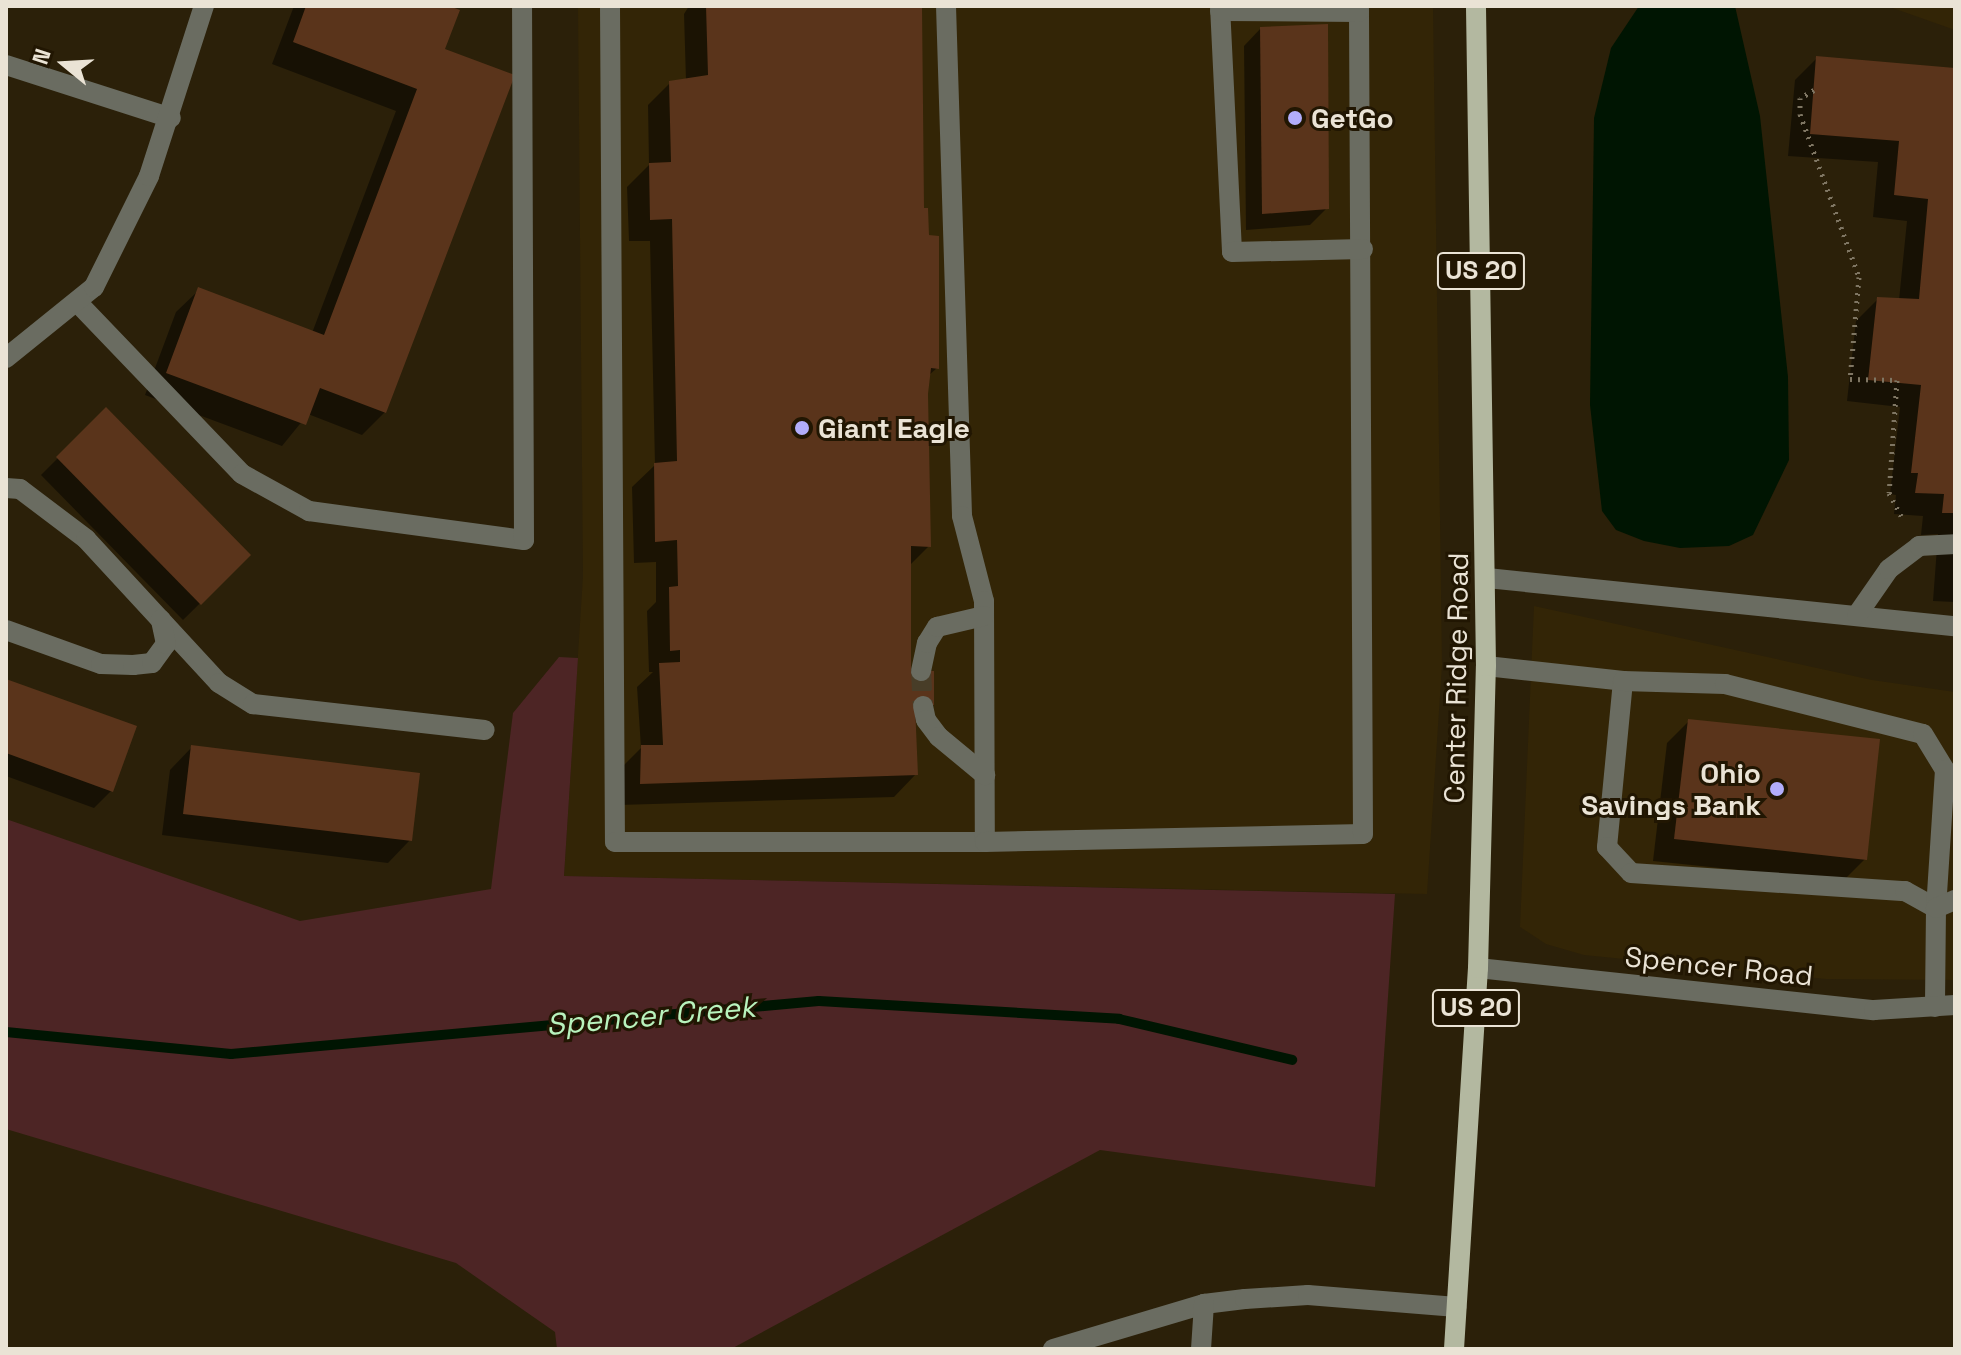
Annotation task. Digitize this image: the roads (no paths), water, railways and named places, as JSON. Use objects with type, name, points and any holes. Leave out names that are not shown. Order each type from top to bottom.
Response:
[{"type":"main road","name":"Center Ridge Road","points":[[1454,1349],[1478,968],[1486,666],[1476,6]]},
{"type":"street","points":[[6,358],[94,287],[171,118],[204,6]]},
{"type":"street","points":[[77,302],[242,474],[309,511],[524,540],[522,6]]},
{"type":"street","points":[[610,6],[615,842],[985,842],[1363,834],[1363,249],[1359,9],[1220,8],[1232,252],[1363,249]]},
{"type":"street","points":[[946,6],[962,516],[984,616],[985,842]]},
{"type":"street","points":[[6,65],[171,118]]},
{"type":"street","points":[[6,488],[20,489],[86,539],[219,683],[253,704],[485,730]]},
{"type":"street","points":[[1857,615],[1889,569],[1919,546],[1955,544]]},
{"type":"street","points":[[1487,578],[1955,626]]},
{"type":"street","points":[[921,671],[927,643],[937,627],[984,616]]},
{"type":"street","points":[[6,630],[101,664],[133,665],[152,663],[166,644],[161,620]]},
{"type":"street","points":[[1486,666],[1623,681],[1725,684],[1923,734],[1945,770],[1950,794],[1945,904],[1945,1006]]},
{"type":"street","points":[[1623,681],[1607,847],[1631,873],[1905,891],[1945,904]]},
{"type":"street","points":[[923,706],[931,728],[985,775]]},
{"type":"street","name":"Spencer Road","points":[[1478,968],[1874,1010],[1945,1006]]},
{"type":"street","points":[[1053,1349],[1204,1304],[1308,1295],[1457,1307]]},
{"type":"street","points":[[1201,1349],[1204,1304]]},
{"type":"waterway","name":"Spencer Creek","points":[[6,1032],[231,1054],[819,1001],[1119,1019],[1292,1060]]},
{"type":"tunnel","points":[[921,671],[923,706]]},
{"type":"place","name":"GetGo","points":[[1295,118]]},
{"type":"place","name":"Giant Eagle","points":[[802,428]]},
{"type":"place","name":"Ohio Savings Bank","points":[[1777,789]]}]
